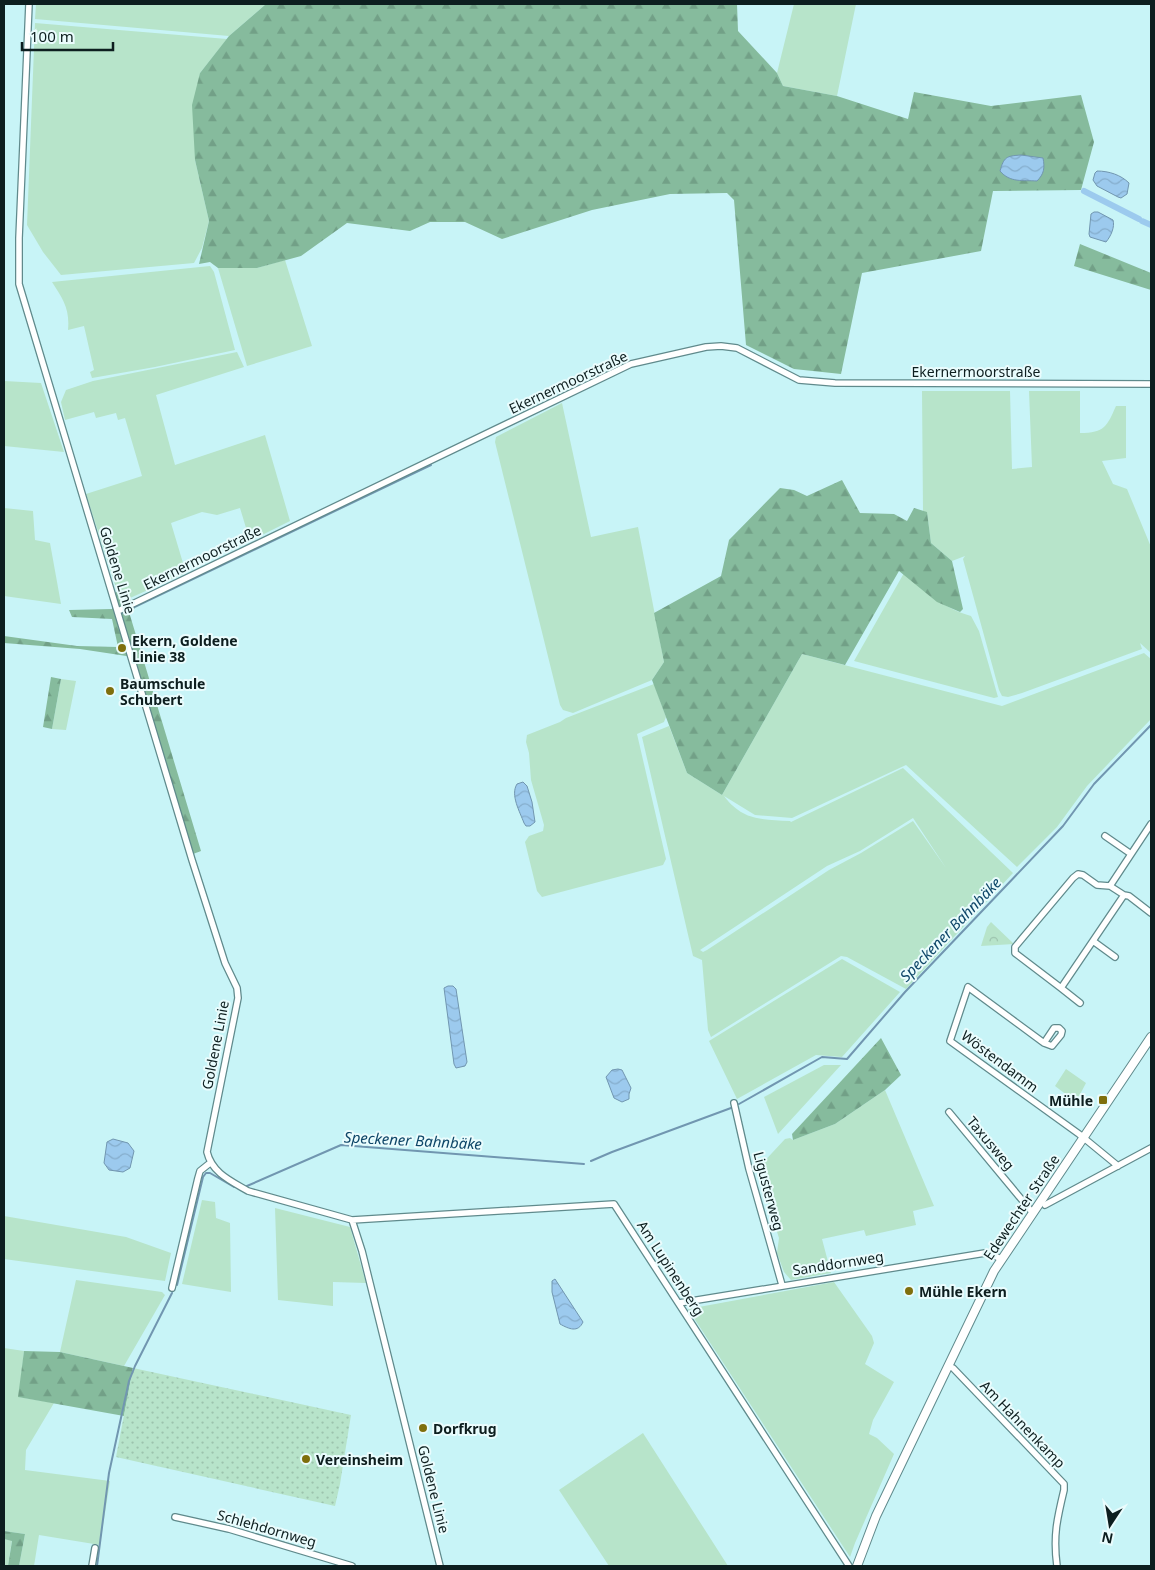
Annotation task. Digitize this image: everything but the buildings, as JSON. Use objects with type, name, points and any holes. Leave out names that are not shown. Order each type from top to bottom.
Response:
[{"type":"main road","name":"Edewechter Straße","points":[[857,1566],[876,1516],[1001,1259],[1151,1037]]},
{"type":"street","name":"Goldene Linie","points":[[29,4],[19,238],[19,284],[204,898],[225,963],[237,988],[238,998],[208,1152],[210,1163]]},
{"type":"street","name":"Ekernermoorstraße","points":[[118,611],[631,364],[706,347],[737,348],[799,380],[835,383],[1151,384]]},
{"type":"street","points":[[1110,886],[1151,824]]},
{"type":"street","points":[[1105,836],[1131,854]]},
{"type":"street","points":[[1080,1003],[1015,953],[1015,947],[1078,874],[1098,885],[1110,886],[1124,896],[1129,896],[1151,912]]},
{"type":"street","points":[[1061,988],[1124,896]]},
{"type":"street","points":[[1093,941],[1115,956]]},
{"type":"street","name":"Wöstendamm","points":[[1044,1042],[968,987],[950,1040],[1083,1137]]},
{"type":"street","name":"Ligusterweg","points":[[734,1103],[749,1169],[782,1285]]},
{"type":"street","name":"Taxusweg","points":[[949,1112],[1032,1212]]},
{"type":"street","points":[[1083,1137],[1118,1166]]},
{"type":"street","points":[[1045,1205],[1151,1148]]},
{"type":"street","points":[[172,1288],[200,1171],[210,1163],[233,1183],[248,1191],[352,1220]]},
{"type":"street","name":"Am Lupinenberg","points":[[352,1220],[614,1204],[849,1566]]},
{"type":"street","name":"Goldene Linie","points":[[352,1220],[362,1251],[440,1566]]},
{"type":"street","name":"Sanddornweg","points":[[679,1303],[985,1253],[1001,1259]]},
{"type":"street","name":"Am Hahnenkamp","points":[[948,1366],[953,1368],[1064,1484],[1055,1528],[1057,1566]]},
{"type":"street","name":"Schlehdornweg","points":[[175,1517],[229,1529],[352,1566]]},
{"type":"street","points":[[92,1566],[95,1548]]},
{"type":"green space","points":[[36,4],[266,4],[229,36],[35,19]]},
{"type":"green space","points":[[266,4],[737,4],[738,31],[777,73],[783,86],[837,96],[908,119],[914,92],[991,106],[1081,95],[1094,142],[1081,190],[993,191],[981,251],[862,273],[841,374],[794,369],[746,345],[734,200],[727,193],[670,194],[592,210],[502,239],[465,222],[430,222],[410,231],[347,223],[301,256],[257,268],[218,268],[210,262],[199,264],[209,221],[195,160],[192,105],[200,73],[229,36]]},
{"type":"green space","points":[[794,4],[856,4],[837,96],[783,86],[777,73]]},
{"type":"green space","points":[[35,23],[227,39],[200,73],[195,160],[209,221],[202,248],[194,263],[61,275],[43,252],[27,225]]},
{"type":"green space","points":[[1080,244],[1151,273],[1151,290],[1074,266]]},
{"type":"green space","points":[[285,260],[312,346],[247,366],[218,268],[257,268]]},
{"type":"green space","points":[[210,266],[214,272],[235,350],[92,378],[90,372],[94,370],[84,326],[68,330],[68,316],[65,304],[52,282]]},
{"type":"green space","points":[[237,352],[244,367],[156,395],[175,465],[265,435],[290,521],[250,541],[240,508],[217,515],[202,512],[171,523],[186,573],[130,598],[120,600],[86,494],[142,476],[125,418],[118,420],[116,413],[96,418],[94,412],[65,420],[61,402],[66,390],[93,381]]},
{"type":"green space","points":[[4,381],[41,383],[64,452],[4,446]]},
{"type":"green space","points":[[922,391],[1010,391],[1012,469],[1032,467],[1029,391],[1080,391],[1080,433],[1100,430],[1110,419],[1116,406],[1126,406],[1126,458],[1102,461],[1113,484],[1127,489],[1151,547],[1151,653],[1140,643],[1142,649],[1022,693],[1008,697],[1002,696],[963,559],[965,556],[952,561],[931,543],[927,513],[923,511]]},
{"type":"green space","points":[[562,403],[591,537],[638,527],[664,662],[652,680],[573,713],[563,710],[560,705],[495,442],[496,437]]},
{"type":"green space","points":[[842,480],[860,513],[894,514],[907,521],[914,508],[927,512],[931,543],[952,561],[963,609],[960,612],[937,602],[899,571],[845,665],[802,654],[722,795],[687,773],[652,680],[664,662],[654,613],[721,576],[729,540],[780,488],[794,490],[807,496]]},
{"type":"green space","points":[[4,508],[33,511],[35,540],[50,543],[61,604],[4,596]]},
{"type":"green space","points":[[904,573],[943,604],[971,616],[979,631],[998,697],[994,698],[854,661]]},
{"type":"green space","points":[[117,592],[120,600],[130,598],[135,608],[129,612],[201,851],[193,854],[133,657],[80,649],[4,643],[4,636],[77,646],[118,647],[112,619],[72,617],[69,610],[112,609],[112,594]]},
{"type":"green space","points":[[1144,653],[1151,659],[1151,719],[1087,786],[1057,827],[1017,867],[906,765],[792,818],[755,815],[724,796],[738,810],[753,817],[791,822],[903,768],[1013,873],[906,989],[847,957],[841,956],[711,1037],[708,1030],[702,960],[693,956],[642,737],[669,726],[687,773],[722,795],[802,654],[1002,706]],"holes":[[[913,818],[946,868],[913,821],[829,870],[707,950],[703,952],[700,950],[827,866],[860,851]]]},
{"type":"green space","points":[[51,677],[61,679],[52,729],[43,727]]},
{"type":"green space","points":[[61,679],[76,681],[66,730],[52,729]]},
{"type":"green space","points":[[654,684],[666,717],[664,722],[637,734],[666,859],[663,865],[542,897],[537,891],[525,842],[529,836],[543,831],[544,825],[531,780],[529,753],[526,742],[527,735]]},
{"type":"green space","points":[[991,922],[1014,944],[981,946],[987,927]]},
{"type":"green space","points":[[842,959],[900,992],[842,1057],[816,1055],[737,1099],[709,1041]]},
{"type":"green space","points":[[881,1038],[901,1075],[885,1090],[835,1124],[793,1140],[792,1134]]},
{"type":"green space","points":[[824,1065],[841,1065],[778,1134],[764,1097]]},
{"type":"green space","points":[[1066,1069],[1086,1083],[1076,1102],[1055,1086]]},
{"type":"green space","points":[[885,1090],[934,1206],[913,1211],[916,1225],[866,1236],[864,1230],[822,1239],[831,1273],[791,1280],[784,1272],[777,1253],[779,1238],[757,1169],[785,1139],[790,1138],[793,1140],[835,1124]]},
{"type":"green space","points":[[202,1200],[215,1202],[216,1218],[230,1223],[231,1292],[182,1284]]},
{"type":"green space","points":[[275,1208],[350,1227],[366,1283],[333,1282],[333,1306],[278,1300]]},
{"type":"green space","points":[[4,1216],[126,1237],[171,1253],[165,1281],[4,1259]]},
{"type":"green space","points":[[76,1280],[162,1292],[165,1295],[124,1366],[60,1352]]},
{"type":"green space","points":[[834,1282],[872,1336],[874,1343],[865,1364],[894,1382],[873,1420],[869,1434],[877,1438],[894,1454],[850,1557],[688,1309]]},
{"type":"green space","points":[[4,1348],[24,1351],[19,1397],[54,1403],[26,1450],[25,1470],[110,1481],[100,1545],[39,1535],[34,1566],[19,1566],[25,1534],[4,1531]]},
{"type":"green space","points":[[24,1351],[60,1352],[133,1368],[124,1416],[18,1397]]},
{"type":"green space","points":[[133,1368],[351,1415],[335,1506],[116,1457]]},
{"type":"green space","points":[[643,1433],[728,1566],[609,1566],[559,1490]]},
{"type":"green space","points":[[4,1531],[25,1534],[19,1566],[8,1566],[12,1541],[4,1539]]},
{"type":"green space","points":[[4,1539],[12,1540],[8,1566],[4,1566]]},
{"type":"water","points":[[1021,155],[1043,158],[1043,171],[1037,181],[1012,179],[1000,171],[1006,158]]},
{"type":"water","points":[[1097,171],[1114,174],[1126,180],[1129,183],[1127,194],[1121,198],[1097,186],[1093,180]]},
{"type":"water","points":[[1098,212],[1113,220],[1112,231],[1106,242],[1090,237],[1091,214]]},
{"type":"water","points":[[523,782],[527,786],[532,802],[535,822],[530,826],[526,826],[524,823],[515,798],[517,784]]},
{"type":"water","points":[[453,986],[456,989],[467,1062],[465,1066],[456,1068],[444,988]]},
{"type":"water","points":[[612,1070],[622,1070],[631,1088],[629,1099],[622,1102],[614,1098],[606,1077]]},
{"type":"water","points":[[113,1139],[128,1143],[134,1151],[130,1168],[123,1172],[109,1170],[104,1163],[107,1142]]},
{"type":"water","points":[[555,1279],[583,1322],[579,1328],[570,1328],[560,1324],[552,1292],[552,1281]]},
{"type":"waterway","points":[[1084,191],[1139,219]]},
{"type":"waterway","points":[[1142,221],[1151,225]]},
{"type":"waterway","points":[[122,613],[431,465]]},
{"type":"waterway","name":"Speckener Bahnbäke","points":[[739,1104],[822,1057],[847,1059],[905,992],[1063,826],[1094,784],[1151,725]]},
{"type":"waterway","name":"Speckener Bahnbäke","points":[[591,1161],[731,1108]]},
{"type":"waterway","name":"Speckener Bahnbäke","points":[[247,1186],[341,1145],[584,1164]]},
{"type":"waterway","name":"Speckener Bahnbäke","points":[[177,1285],[203,1177],[206,1173],[210,1173],[234,1187]]},
{"type":"waterway","name":"Speckener Bahnbäke","points":[[97,1566],[109,1473],[129,1381],[172,1293]]},
{"type":"place","name":"Ekern, Goldene Linie 38","points":[[122,648]]},
{"type":"place","name":"Baumschule Schubert","points":[[110,691]]},
{"type":"place","name":"Mühle","points":[[1103,1100]]},
{"type":"place","name":"Mühle Ekern","points":[[909,1291]]},
{"type":"place","name":"Dorfkrug","points":[[423,1428]]},
{"type":"place","name":"Vereinsheim","points":[[306,1459]]}]
